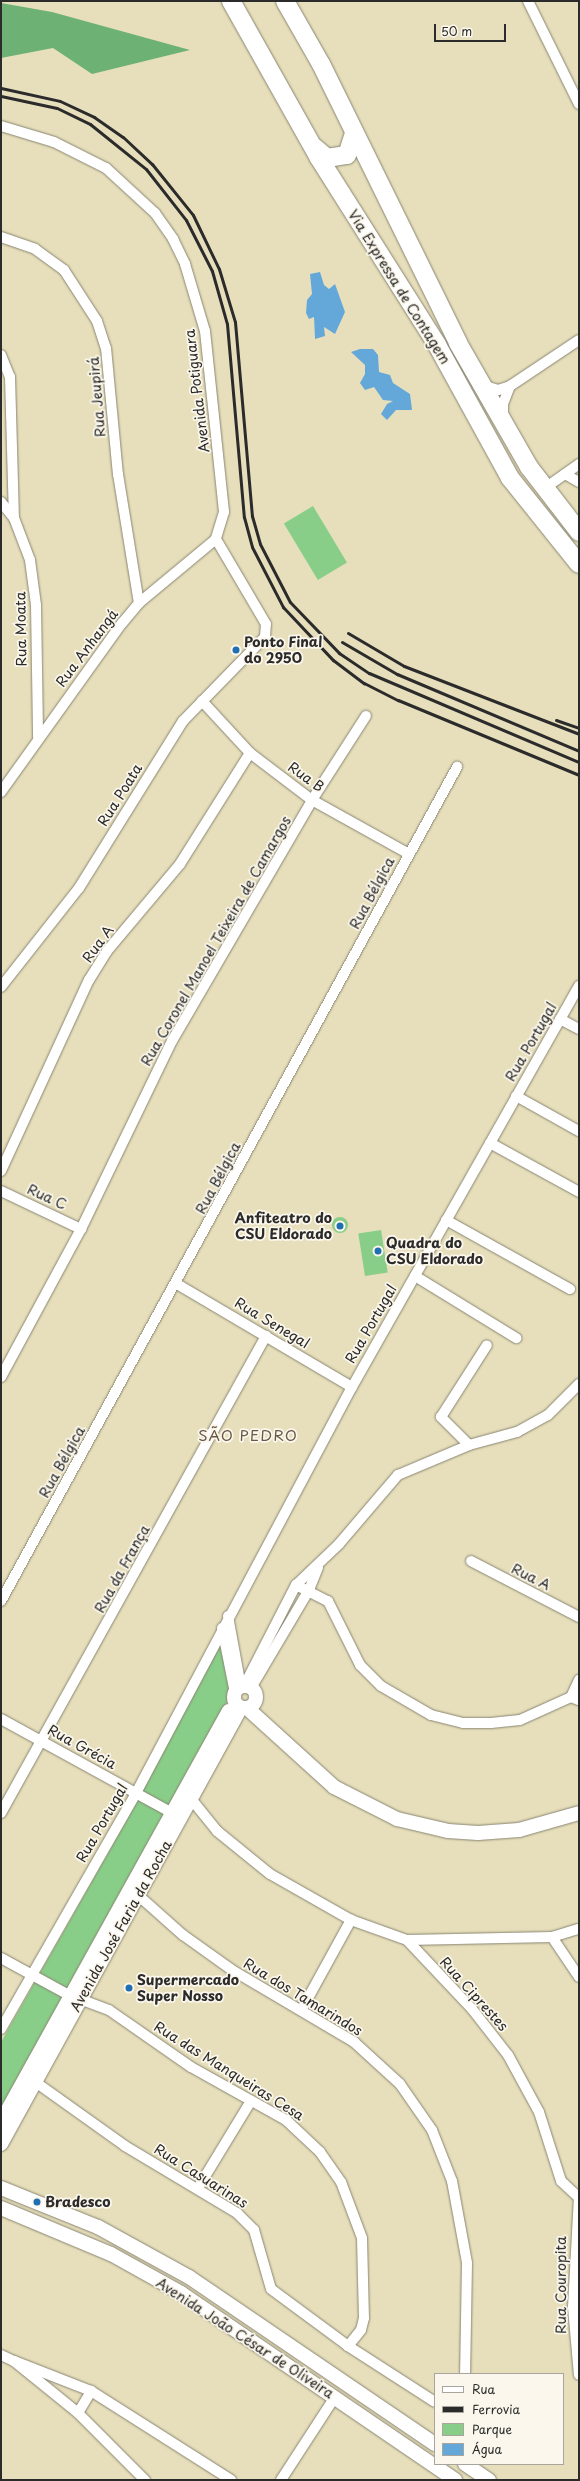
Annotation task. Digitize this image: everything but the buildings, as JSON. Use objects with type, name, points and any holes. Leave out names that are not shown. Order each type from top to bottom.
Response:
[{"type":"highway","name":"Via Expressa de Contagem","points":[[231,1],[311,145],[437,345],[510,478],[579,564]]},
{"type":"highway","name":"Via Expressa de Contagem","points":[[285,1],[482,385],[503,422],[545,488],[579,532]]},
{"type":"highway","points":[[311,145],[327,158],[337,158],[352,148],[354,133]]},
{"type":"street","points":[[528,1],[579,104]]},
{"type":"street","name":"Avenida Potiguara","points":[[1,126],[54,142],[106,168],[155,213],[173,239],[185,264],[205,331],[224,512],[216,539]]},
{"type":"street","name":"Rua Jeupirá","points":[[1,237],[35,249],[64,270],[84,296],[99,326],[106,348],[118,474],[139,603]]},
{"type":"street","points":[[482,385],[498,390],[510,386],[579,340]]},
{"type":"street","points":[[1,355],[10,377],[14,518]]},
{"type":"street","points":[[503,422],[503,404],[510,386]]},
{"type":"street","points":[[545,488],[579,464]]},
{"type":"street","points":[[565,474],[579,482]]},
{"type":"street","name":"Rua Moata","points":[[1,502],[14,518],[30,560],[36,605],[38,739]]},
{"type":"street","name":"Rua Anhangá","points":[[1,792],[38,739],[139,603],[216,539]]},
{"type":"street","name":"Rua Poata","points":[[1,987],[79,888],[183,721],[265,637],[266,624],[216,539]]},
{"type":"street","name":"Rua B","points":[[202,701],[250,753],[312,800],[409,854]]},
{"type":"street","name":"Rua Coronel Manoel Teixeira de Camargos","points":[[1,1377],[81,1229],[172,1041],[312,800],[366,716]]},
{"type":"street","name":"Rua A","points":[[1,1171],[89,980],[107,951],[180,864],[250,753]]},
{"type":"street","name":"Rua Bélgica","points":[[1,1601],[177,1284],[457,768]]},
{"type":"street","name":"Rua Portugal","points":[[1,2029],[136,1793],[228,1616],[352,1387],[579,986]]},
{"type":"street","points":[[560,1019],[579,1030]]},
{"type":"street","points":[[516,1096],[579,1131]]},
{"type":"street","points":[[490,1143],[579,1192]]},
{"type":"street","name":"Rua C","points":[[1,1192],[81,1229]]},
{"type":"street","points":[[446,1220],[570,1289]]},
{"type":"street","points":[[415,1276],[516,1338]]},
{"type":"street","name":"Rua Senegal","points":[[177,1284],[352,1387]]},
{"type":"street","name":"Rua da França","points":[[1,1814],[44,1741],[266,1336]]},
{"type":"street","points":[[469,1445],[441,1417],[487,1345]]},
{"type":"street","points":[[244,1696],[296,1585],[318,1566],[398,1475],[469,1445],[517,1432],[548,1415],[579,1384]]},
{"type":"street","name":"Rua A","points":[[471,1561],[579,1617]]},
{"type":"street","points":[[244,1696],[309,1590],[318,1566]]},
{"type":"street","points":[[296,1585],[309,1590],[328,1601],[360,1665],[381,1686],[431,1715],[463,1723],[520,1720],[575,1698],[579,1680]]},
{"type":"street","points":[[228,1616],[244,1696]]},
{"type":"street","points":[[222,1628],[244,1696],[308,1766],[334,1787],[390,1816],[448,1831],[478,1833],[519,1830],[579,1813]]},
{"type":"street","name":"Avenida José Faria da Rocha","points":[[1,2122],[75,1997],[139,1896],[192,1800],[244,1696]]},
{"type":"street","name":"Avenida José Faria da Rocha","points":[[1,2144],[34,2082],[75,1997],[170,1812],[244,1696]]},
{"type":"street","name":"Rua Grécia","points":[[1,1719],[44,1741],[170,1812]]},
{"type":"street","points":[[192,1800],[217,1830],[270,1874],[351,1920],[407,1940],[552,1937],[579,1929]]},
{"type":"street","points":[[550,1822],[579,1805]]},
{"type":"street","name":"Rua dos Tamarindos","points":[[139,1896],[183,1935],[232,1970],[302,2009],[354,2042],[400,2084],[432,2130],[452,2181],[467,2263],[465,2373]]},
{"type":"street","points":[[302,2009],[351,1920]]},
{"type":"street","points":[[552,1937],[579,1977]]},
{"type":"street","name":"Rua Ciprestes","points":[[407,1940],[472,2009],[508,2055],[539,2112],[561,2181],[578,2196]]},
{"type":"street","name":"Rua das Manqueiras Cesa","points":[[1,1958],[75,1997],[109,2010],[192,2067],[286,2120],[320,2152],[334,2169],[355,2213],[364,2254],[364,2318],[361,2330],[348,2346]]},
{"type":"street","name":"Rua Casuarinas","points":[[34,2082],[125,2146],[198,2188],[237,2213],[254,2230],[271,2289],[348,2346],[434,2401]]},
{"type":"street","points":[[198,2188],[251,2101]]},
{"type":"street","name":"Avenida João César de Oliveira","points":[[1,2188],[98,2227],[189,2277],[434,2443]]},
{"type":"street","name":"Rua Couropita","points":[[578,2196],[573,2307],[579,2375]]},
{"type":"street","name":"Avenida João César de Oliveira","points":[[1,2208],[111,2254],[181,2293],[455,2480]]},
{"type":"street","points":[[1,2355],[91,2391],[231,2480]]},
{"type":"street","points":[[14,2361],[78,2413],[145,2480]]},
{"type":"street","points":[[78,2413],[91,2391]]},
{"type":"street","points":[[281,2480],[335,2397]]},
{"type":"street","points":[[466,2465],[488,2480]]},
{"type":"green space","points":[[1,3],[52,12],[190,50],[92,74],[53,48],[1,58]]},
{"type":"green space","points":[[313,506],[347,563],[318,580],[284,524]]},
{"type":"green space","name":"Anfiteatro do CSU Eldorado","points":[[337,1217],[343,1217],[348,1222],[346,1231],[343,1233],[337,1233],[332,1228],[332,1222]]},
{"type":"green space","points":[[381,1230],[388,1272],[365,1276],[358,1234]]},
{"type":"green space","points":[[221,1641],[230,1685],[228,1700],[1,2114],[1,2042],[137,1802]]},
{"type":"water","points":[[320,272],[324,285],[329,289],[335,284],[345,312],[335,334],[324,327],[325,336],[315,339],[314,317],[309,319],[306,313],[307,300],[312,294],[310,274]]},
{"type":"water","points":[[360,349],[373,349],[378,355],[379,372],[390,375],[393,383],[410,394],[412,410],[396,410],[387,420],[381,414],[387,404],[393,401],[383,400],[374,387],[365,390],[360,383],[365,374],[365,365],[351,352]]},
{"type":"railway","points":[[1,88],[60,101],[94,117],[123,137],[152,164],[193,215],[219,269],[235,322],[252,516],[260,544],[290,602],[339,653],[369,673],[579,762]]},
{"type":"railway","points":[[1,96],[57,108],[90,124],[146,169],[186,220],[212,271],[227,324],[244,517],[252,547],[283,607],[333,660],[364,683],[398,700],[579,775]]},
{"type":"railway","points":[[348,633],[404,666],[579,734]]},
{"type":"railway","points":[[342,642],[397,674],[579,751]]},
{"type":"railway","points":[[556,720],[579,728]]},
{"type":"place","name":"Ponto Final do 2950","points":[[236,650]]},
{"type":"place","name":"Anfiteatro do CSU Eldorado","points":[[340,1226]]},
{"type":"place","name":"Quadra do CSU Eldorado","points":[[378,1251]]},
{"type":"place","name":"Supermercado Super Nosso","points":[[129,1988]]},
{"type":"place","name":"Bradesco","points":[[37,2202]]},
{"type":"district","name":"SÃO PEDRO","points":[[248,1435]]}]
